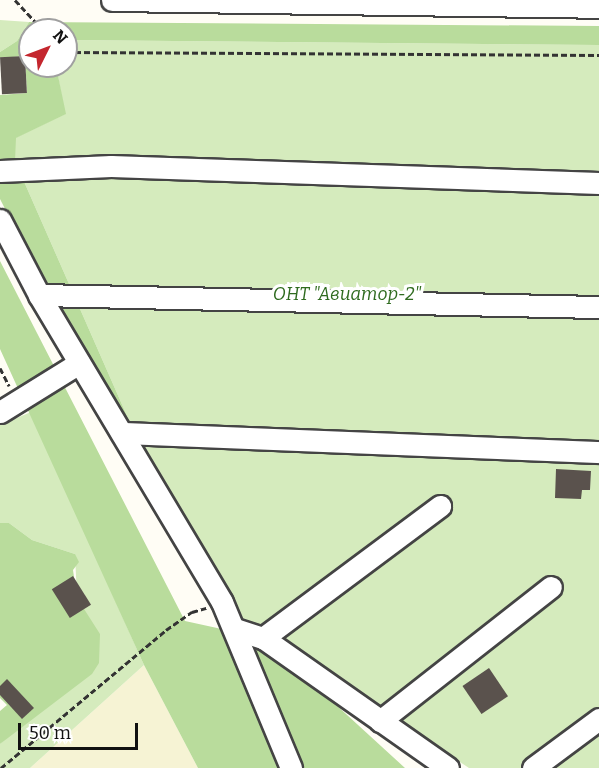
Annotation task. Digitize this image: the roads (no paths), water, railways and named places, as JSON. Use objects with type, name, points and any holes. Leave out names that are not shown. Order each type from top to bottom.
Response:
[{"type":"street","points":[[112,0],[599,7]]},
{"type":"street","points":[[0,171],[111,166],[599,183]]},
{"type":"street","points":[[0,220],[39,295],[222,602],[291,768]]},
{"type":"street","points":[[39,295],[599,308]]},
{"type":"street","points":[[0,412],[79,363]]},
{"type":"street","points":[[122,433],[599,452]]},
{"type":"street","points":[[263,638],[440,506]]},
{"type":"street","points":[[380,721],[550,587]]},
{"type":"street","points":[[235,629],[263,638],[448,768]]},
{"type":"street","points":[[533,768],[599,719]]},
{"type":"park label","name":"ОНТ \"Авиатор-2\"","points":[[347,294]]}]
